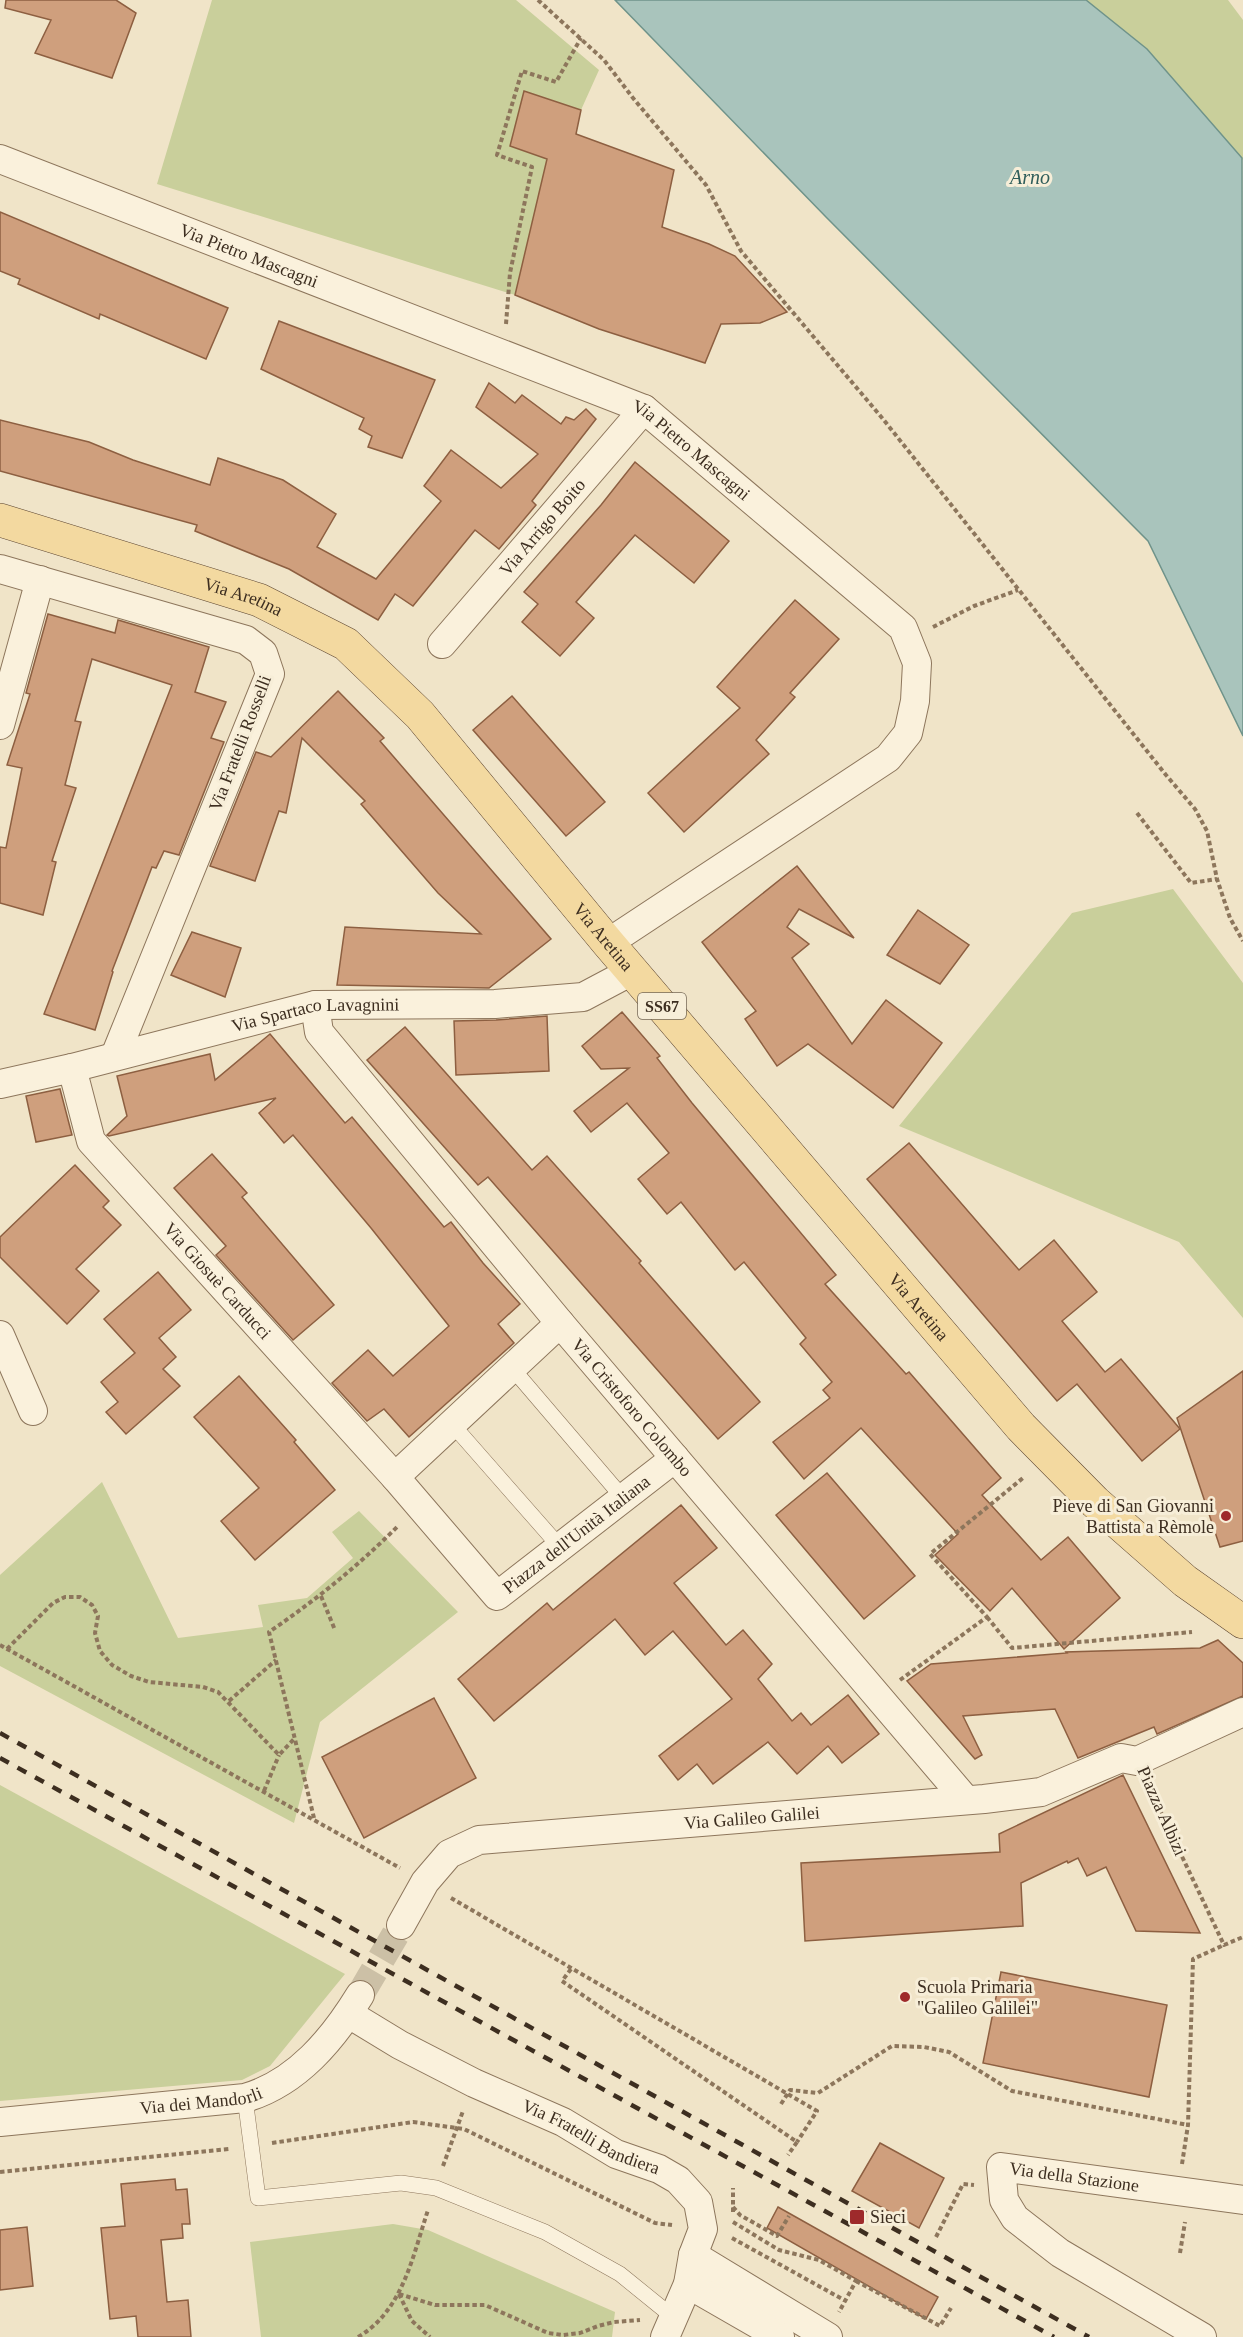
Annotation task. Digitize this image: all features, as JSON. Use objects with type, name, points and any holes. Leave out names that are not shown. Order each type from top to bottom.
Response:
[{"type":"main road","name":"Via Aretina","points":[[0,520],[259,600],[346,644],[420,715],[608,943],[1047,1454],[1095,1502],[1185,1581],[1243,1622]]},
{"type":"street","name":"Via Pietro Mascagni","points":[[0,159],[644,409],[903,628],[917,663],[915,701],[908,733],[888,758],[608,943]]},
{"type":"street","name":"Via Arrigo Boito","points":[[442,644],[644,409]]},
{"type":"street","name":"Via Fratelli Rosselli","points":[[0,570],[246,640],[263,653],[270,674],[115,1056]]},
{"type":"street","points":[[0,725],[40,580]]},
{"type":"street","name":"Via Spartaco Lavagnini","points":[[0,1084],[72,1068],[315,1005],[495,1004],[583,997],[632,971]]},
{"type":"street","name":"Via Cristoforo Colombo","points":[[315,1005],[319,1032],[560,1323],[966,1800]]},
{"type":"street","name":"Via Giosuè Carducci","points":[[72,1068],[91,1141],[395,1477]]},
{"type":"street","points":[[395,1477],[560,1323]]},
{"type":"street","points":[[0,1335],[33,1412]]},
{"type":"street","name":"Piazza dell'Unità Italiana","points":[[395,1477],[497,1596],[675,1458]]},
{"type":"street","name":"Piazza Albizi","points":[[1137,1761],[1243,1712]]},
{"type":"street","name":"Via Galileo Galilei","points":[[401,1925],[425,1882],[449,1854],[479,1840],[1041,1792],[1121,1758],[1137,1761]]},
{"type":"street","name":"Via Fratelli Bandiera","points":[[355,2004],[400,2045],[474,2083],[563,2122],[616,2154],[659,2169],[678,2180],[698,2202],[703,2229]]},
{"type":"street","name":"Via dei Mandorli","points":[[0,2122],[245,2098],[287,2080],[332,2037],[355,2004]]},
{"type":"street","name":"Via della Stazione","points":[[1202,2337],[1060,2253],[1015,2218],[1004,2200],[1000,2167],[1243,2200]]},
{"type":"street","points":[[669,2326],[688,2284],[693,2255],[703,2229]]},
{"type":"street","points":[[693,2255],[828,2337]]},
{"type":"street","points":[[688,2284],[780,2337]]},
{"type":"lane","points":[[512,1368],[624,1499]]},
{"type":"lane","points":[[452,1424],[560,1547]]},
{"type":"lane","points":[[245,2098],[258,2198],[401,2183],[436,2188],[545,2232],[620,2274],[669,2326]]},
{"type":"path","points":[[538,0],[604,60],[706,185],[741,251],[883,419],[1195,809],[1207,831],[1217,879],[1230,918],[1243,941]]},
{"type":"path","points":[[504,355],[510,273],[532,167],[496,155],[522,71],[556,82],[581,38]]},
{"type":"path","points":[[910,648],[935,626],[974,606],[1018,590]]},
{"type":"path","points":[[1137,813],[1191,883],[1217,879]]},
{"type":"path","points":[[1023,1478],[930,1554],[1012,1648],[1192,1632]]},
{"type":"path","points":[[315,1819],[269,1632],[321,1596],[369,1556],[419,1505]]},
{"type":"path","points":[[321,1596],[335,1630]]},
{"type":"path","points":[[7,1649],[53,1603],[65,1597],[80,1597],[92,1605],[98,1616],[95,1633],[99,1651],[112,1665],[131,1676],[149,1682],[203,1687],[218,1692],[279,1755]]},
{"type":"path","points":[[878,1696],[987,1617]]},
{"type":"path","points":[[0,1645],[315,1819],[817,2111],[788,2155]]},
{"type":"path","points":[[229,1701],[276,1660]]},
{"type":"path","points":[[264,1791],[279,1755],[295,1738]]},
{"type":"path","name":"Piazza Albizi","points":[[1137,1761],[1224,1945]]},
{"type":"path","points":[[1181,2169],[1188,2125],[1193,1959],[1243,1937]]},
{"type":"path","points":[[571,1969],[561,1982],[797,2142]]},
{"type":"path","points":[[781,2104],[790,2090],[818,2093],[892,2046],[924,2047],[949,2052],[1012,2091],[1188,2125]]},
{"type":"path","points":[[358,2337],[383,2317],[399,2294],[456,2128],[474,2083]]},
{"type":"path","points":[[0,2172],[251,2146],[413,2122],[464,2129],[656,2223],[720,2232],[844,2300]]},
{"type":"path","points":[[936,2237],[963,2184],[1002,2189]]},
{"type":"path","points":[[733,2188],[732,2222],[779,2250],[819,2260],[940,2326],[951,2308]]},
{"type":"path","points":[[733,2206],[740,2215],[777,2236],[789,2216]]},
{"type":"path","points":[[1180,2253],[1186,2215]]},
{"type":"path","points":[[828,2337],[844,2300],[856,2281]]},
{"type":"path","points":[[399,2294],[435,2305],[485,2305],[548,2333],[564,2335],[580,2333],[614,2322],[646,2319],[669,2326]]},
{"type":"path","points":[[399,2294],[412,2321],[430,2337]]},
{"type":"green space","points":[[212,0],[516,0],[599,70],[581,110],[524,92],[510,146],[547,159],[515,295],[157,184]]},
{"type":"green space","points":[[1086,0],[1228,0],[1243,20],[1243,160],[1147,49]]},
{"type":"green space","points":[[1173,889],[1243,983],[1243,1318],[1179,1242],[899,1126],[1072,913]]},
{"type":"green space","points":[[102,1482],[178,1638],[263,1627],[258,1605],[307,1598],[353,1558],[332,1532],[359,1511],[458,1612],[320,1722],[294,1823],[0,1666],[0,1575]]},
{"type":"green space","points":[[0,1785],[345,1974],[270,2066],[242,2080],[0,2101]]},
{"type":"green space","points":[[393,2224],[428,2230],[615,2312],[612,2337],[261,2337],[250,2242]]},
{"type":"water","name":"Arno","points":[[615,0],[1086,0],[1147,49],[1242,158],[1243,736],[1148,541],[826,217]]},
{"type":"building","points":[[6,0],[116,0],[136,13],[112,78],[35,53],[51,20],[5,8]]},
{"type":"building","points":[[524,91],[581,110],[576,134],[674,170],[662,227],[735,256],[787,312],[760,323],[721,324],[705,363],[599,329],[515,295],[547,159],[510,146]]},
{"type":"building","points":[[0,212],[228,308],[206,359],[100,314],[99,319],[18,284],[20,279],[0,271]]},
{"type":"building","points":[[279,321],[435,380],[402,458],[368,447],[372,436],[359,429],[364,418],[261,369]]},
{"type":"building","points":[[489,383],[515,403],[522,395],[561,424],[566,417],[574,420],[586,409],[596,419],[532,501],[536,505],[499,549],[475,530],[413,606],[395,594],[378,620],[289,569],[195,531],[197,525],[0,471],[0,420],[89,442],[133,460],[210,485],[218,458],[283,480],[336,514],[317,547],[376,579],[441,501],[424,486],[451,450],[501,488],[538,454],[476,407]]},
{"type":"building","points":[[635,462],[729,541],[694,583],[635,535],[576,602],[594,618],[560,656],[522,622],[538,604],[524,592],[601,505]]},
{"type":"building","points":[[795,600],[839,639],[790,693],[795,697],[756,740],[769,754],[684,832],[648,793],[740,708],[717,687]]},
{"type":"building","points":[[48,614],[115,633],[118,620],[209,647],[195,692],[226,702],[211,738],[224,742],[179,855],[164,851],[156,868],[152,867],[112,971],[95,1030],[44,1014],[172,685],[92,659],[75,721],[81,722],[65,785],[76,788],[52,861],[56,862],[43,915],[0,903],[0,847],[6,848],[22,768],[7,765],[30,694],[26,693]]},
{"type":"building","points":[[338,691],[384,738],[380,741],[551,939],[489,988],[337,985],[345,927],[481,934],[438,893],[361,804],[365,801],[302,738],[286,813],[279,811],[255,881],[210,866],[256,752],[271,757]]},
{"type":"building","points":[[512,696],[605,802],[566,836],[473,730]]},
{"type":"building","points":[[797,866],[854,938],[799,909],[787,927],[809,944],[792,958],[852,1044],[886,1000],[942,1043],[893,1108],[808,1044],[777,1066],[745,1019],[756,1011],[702,942]]},
{"type":"building","points":[[918,910],[969,945],[940,984],[887,955]]},
{"type":"building","points":[[192,932],[241,948],[225,997],[171,975]]},
{"type":"building","points":[[622,1012],[660,1056],[657,1058],[692,1103],[836,1275],[825,1284],[906,1374],[909,1372],[1001,1478],[982,1495],[1041,1560],[1068,1537],[1120,1598],[1064,1649],[1012,1588],[990,1611],[935,1555],[958,1534],[861,1428],[804,1479],[773,1442],[830,1398],[823,1390],[832,1382],[800,1344],[806,1338],[744,1262],[735,1270],[681,1202],[667,1214],[638,1179],[669,1153],[627,1103],[591,1132],[574,1111],[629,1068],[601,1069],[582,1046]]},
{"type":"building","points":[[547,1016],[549,1071],[456,1075],[454,1021]]},
{"type":"building","points":[[405,1027],[532,1170],[547,1156],[641,1261],[639,1263],[760,1402],[718,1439],[488,1177],[478,1185],[367,1060]]},
{"type":"building","points":[[270,1034],[345,1123],[352,1117],[444,1227],[451,1222],[483,1263],[520,1304],[498,1324],[514,1343],[409,1437],[384,1409],[367,1421],[332,1383],[368,1350],[393,1376],[449,1326],[293,1135],[284,1143],[259,1113],[276,1098],[107,1135],[127,1116],[117,1076],[210,1054],[215,1080]]},
{"type":"building","points":[[60,1089],[72,1135],[36,1142],[26,1096]]},
{"type":"building","points":[[909,1143],[1019,1270],[1054,1240],[1097,1292],[1062,1321],[1105,1372],[1121,1359],[1180,1429],[1142,1461],[1077,1384],[1057,1401],[867,1179]]},
{"type":"building","points":[[212,1154],[247,1193],[242,1197],[334,1305],[293,1340],[216,1255],[226,1246],[174,1188]]},
{"type":"building","points":[[75,1165],[109,1201],[103,1207],[121,1225],[76,1269],[99,1291],[67,1324],[0,1257],[0,1237]]},
{"type":"building","points":[[158,1272],[191,1310],[159,1338],[176,1357],[163,1369],[180,1386],[126,1434],[106,1412],[118,1402],[101,1382],[135,1353],[104,1319]]},
{"type":"building","points":[[1243,1371],[1243,1541],[1220,1547],[1177,1418]]},
{"type":"building","points":[[239,1376],[296,1440],[294,1442],[335,1490],[255,1560],[221,1521],[259,1488],[194,1417]]},
{"type":"building","points":[[827,1473],[915,1576],[864,1619],[776,1515]]},
{"type":"building","points":[[681,1505],[717,1548],[674,1583],[726,1645],[743,1630],[772,1664],[758,1679],[792,1721],[801,1713],[811,1725],[848,1695],[879,1734],[842,1763],[828,1746],[797,1774],[768,1742],[713,1784],[697,1764],[678,1780],[659,1756],[732,1699],[673,1631],[645,1655],[615,1619],[494,1721],[458,1679],[547,1603],[553,1610]]},
{"type":"building","points":[[1218,1640],[1243,1663],[1243,1696],[1157,1734],[1154,1727],[1078,1758],[1055,1709],[963,1716],[982,1755],[975,1759],[907,1681],[931,1664],[1066,1652],[1200,1648]]},
{"type":"building","points":[[434,1698],[476,1778],[364,1838],[322,1757]]},
{"type":"building","points":[[1123,1775],[1200,1933],[1136,1931],[1106,1867],[1087,1876],[1078,1858],[1021,1883],[1023,1926],[805,1941],[801,1863],[1000,1852],[999,1834]]},
{"type":"building","points":[[1001,1972],[1167,2005],[1149,2097],[983,2063]]},
{"type":"building","name":"Sieci","points":[[880,2143],[944,2178],[919,2228],[852,2191]]},
{"type":"building","points":[[175,2179],[176,2190],[187,2189],[190,2224],[182,2224],[183,2238],[161,2240],[167,2302],[188,2300],[191,2337],[138,2337],[136,2316],[110,2319],[101,2228],[125,2226],[121,2184]]},
{"type":"building","points":[[778,2207],[938,2297],[926,2319],[767,2228]]},
{"type":"building","points":[[27,2227],[33,2286],[0,2290],[0,2230]]},
{"type":"tunnel","points":[[360,1995],[401,1925]]},
{"type":"railway","points":[[0,1733],[1089,2337]]},
{"type":"railway","points":[[0,1758],[1054,2337]]},
{"type":"place","name":"Pieve di San Giovanni Battista a Rèmole","points":[[1226,1516]]},
{"type":"place","name":"Scuola Primaria \"Galileo Galilei\"","points":[[905,1997]]},
{"type":"place","name":"Sieci","points":[[857,2217]]}]
